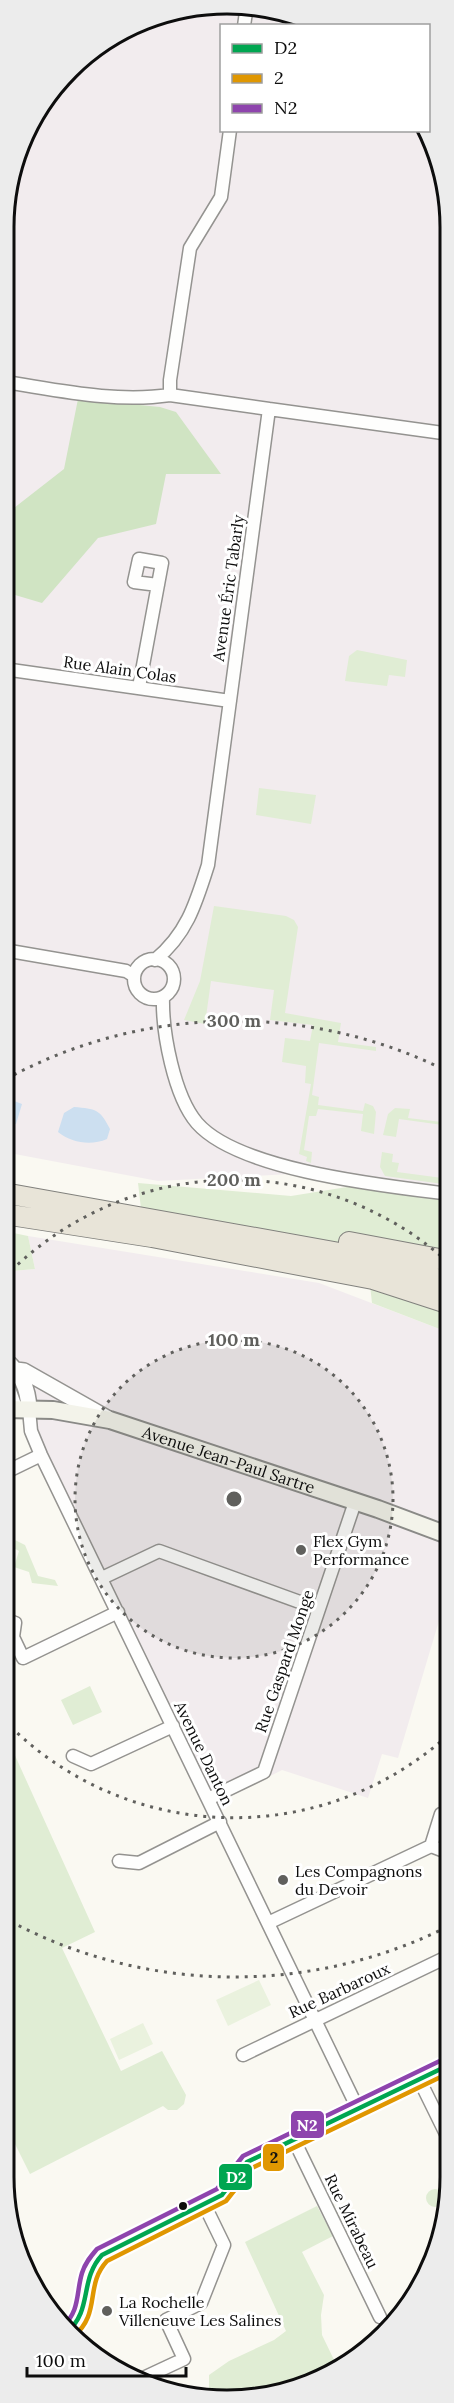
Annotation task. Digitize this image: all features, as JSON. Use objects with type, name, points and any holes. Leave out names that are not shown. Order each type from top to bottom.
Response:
[{"type":"highway","points":[[14,1195],[367,1258],[440,1280]]},
{"type":"highway","points":[[14,1216],[152,1237],[373,1279],[440,1301]]},
{"type":"highway","points":[[142,1217],[181,1216],[225,1222],[440,1259]]},
{"type":"main road","name":"Avenue Jean-Paul Sartre","points":[[16,1409],[53,1410],[110,1420],[440,1532]]},
{"type":"street","points":[[170,395],[170,380],[190,248],[221,197],[230,132]]},
{"type":"street","points":[[14,383],[92,395],[156,397],[170,395],[440,433]]},
{"type":"street","name":"Avenue Éric Tabarly","points":[[155,960],[172,946],[194,910],[208,865],[269,409]]},
{"type":"street","points":[[139,687],[158,585]]},
{"type":"street","name":"Rue Alain Colas","points":[[14,670],[230,701]]},
{"type":"street","name":"Avenue Éric Tabarly","points":[[170,968],[172,946]]},
{"type":"street","points":[[14,952],[126,971],[134,976]]},
{"type":"street","points":[[163,1025],[163,997],[172,987],[173,974],[170,968],[161,961],[149,960],[139,966],[134,976],[136,987],[148,998],[163,1025],[183,1101],[197,1123],[217,1140],[235,1149],[308,1173],[440,1193]]},
{"type":"street","points":[[148,998],[163,997]]},
{"type":"street","points":[[16,1370],[28,1392],[16,1409]]},
{"type":"street","points":[[16,1370],[24,1371],[110,1420]]},
{"type":"street","name":"Avenue Danton","points":[[16,1409],[31,1431],[358,2109]]},
{"type":"street","points":[[14,1468],[41,1455]]},
{"type":"street","name":"Rue Gaspard Monge","points":[[208,1799],[264,1772],[355,1502]]},
{"type":"street","points":[[102,1578],[159,1551],[318,1609]]},
{"type":"street","points":[[14,1639],[23,1658],[118,1612]]},
{"type":"street","points":[[73,1756],[91,1764],[173,1726]]},
{"type":"street","points":[[431,1846],[440,1817]]},
{"type":"street","points":[[119,1862],[139,1863],[220,1822]]},
{"type":"street","points":[[268,1923],[431,1846],[440,1850]]},
{"type":"street","name":"Rue Barbaroux","points":[[243,2055],[440,1960]]},
{"type":"street","points":[[75,2326],[84,2313],[86,2281],[95,2261],[102,2255],[222,2195],[247,2162],[440,2069]]},
{"type":"street","points":[[419,2079],[440,2122]]},
{"type":"street","name":"Rue Mirabeau","points":[[294,2140],[380,2317]]},
{"type":"street","points":[[150,2375],[184,2359],[165,2320],[201,2302],[224,2245],[204,2204]]},
{"type":"shaded area","points":[[199,15],[255,15],[292,24],[220,24],[220,132],[418,132],[429,158],[439,199],[440,1193],[308,1173],[158,1181],[14,1154],[15,199],[25,158],[49,108],[86,66],[108,49],[145,30],[172,21]]},
{"type":"shaded area","points":[[28,1236],[319,1283],[440,1329],[440,1617],[398,1758],[382,1754],[368,1798],[282,1770],[212,1806],[14,1400],[14,1271],[35,1269]]},
{"type":"green space","points":[[78,399],[160,407],[176,412],[221,474],[166,474],[156,524],[98,538],[42,603],[14,595],[14,508],[64,469]]},
{"type":"green space","points":[[357,650],[407,660],[405,677],[389,675],[387,686],[345,681],[349,656]]},
{"type":"green space","points":[[259,788],[316,795],[311,824],[256,815]]},
{"type":"green space","points":[[214,906],[286,916],[294,920],[298,927],[285,1013],[341,1023],[338,1042],[376,1047],[376,1051],[319,1043],[312,1095],[319,1097],[318,1105],[363,1111],[365,1103],[373,1106],[376,1112],[374,1134],[361,1131],[363,1114],[318,1109],[316,1116],[309,1116],[304,1150],[312,1152],[311,1163],[306,1161],[307,1157],[299,1154],[311,1084],[305,1083],[306,1066],[282,1062],[285,1038],[310,1041],[313,1025],[270,1020],[274,990],[211,981],[205,1024],[184,1020],[200,981]]},
{"type":"green space","points":[[395,1108],[410,1109],[408,1118],[440,1122],[440,1125],[399,1119],[396,1137],[383,1135],[388,1114]]},
{"type":"green space","points":[[382,1152],[393,1154],[392,1162],[399,1163],[397,1172],[440,1178],[440,1184],[385,1176],[380,1167]]},
{"type":"green space","points":[[138,1183],[291,1196],[372,1183],[440,1193],[440,1329],[372,1303],[367,1258],[142,1217]]},
{"type":"green space","points":[[14,1233],[28,1236],[35,1269],[14,1271]]},
{"type":"green space","points":[[14,1540],[25,1545],[38,1576],[55,1580],[58,1586],[32,1583],[29,1572],[14,1567],[19,1551],[14,1548]]},
{"type":"green space","points":[[90,1686],[102,1712],[73,1725],[61,1700]]},
{"type":"green space","points":[[14,1753],[95,1932],[62,1948],[121,2071],[162,2051],[186,2095],[184,2104],[177,2110],[168,2110],[163,2106],[30,2174],[14,2142]]},
{"type":"green space","points":[[259,1980],[271,2005],[228,2026],[216,2000]]},
{"type":"green space","points":[[143,2023],[153,2044],[119,2060],[110,2039]]},
{"type":"green space","points":[[431,2189],[439,2189],[438,2207],[431,2207],[426,2202],[426,2194]]},
{"type":"green space","points":[[317,2206],[333,2236],[302,2252],[324,2295],[321,2315],[322,2335],[334,2361],[296,2378],[269,2385],[227,2390],[209,2389],[209,2375],[229,2361],[274,2340],[286,2331],[245,2242]]},
{"type":"water","points":[[14,1101],[22,1104],[14,1124]]},
{"type":"water","points":[[74,1107],[97,1111],[110,1129],[107,1139],[82,1142],[69,1139],[58,1132],[64,1113]]},
{"type":"transit line","name":"N2","points":[[68,2319],[75,2308],[83,2269],[97,2249],[217,2189],[243,2156],[440,2061]]},
{"type":"transit line","name":"D2","points":[[74,2325],[83,2305],[90,2274],[102,2255],[222,2195],[247,2162],[440,2069]]},
{"type":"transit line","name":"2","points":[[80,2330],[87,2319],[96,2280],[107,2261],[226,2201],[252,2168],[440,2077]]},
{"type":"place","name":"Flex Gym Performance","points":[[301,1550]]},
{"type":"place","name":"Les Compagnons du Devoir","points":[[283,1880]]},
{"type":"place","name":"La Rochelle Villeneuve Les Salines","points":[[107,2311]]}]
